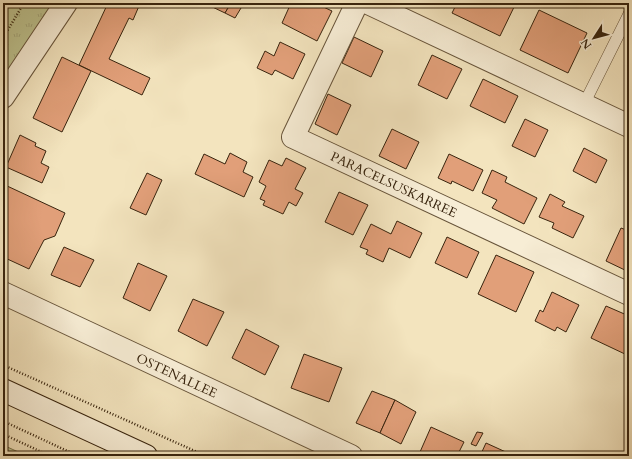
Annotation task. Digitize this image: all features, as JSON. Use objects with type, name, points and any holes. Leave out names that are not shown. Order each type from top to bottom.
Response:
[{"type":"street","points":[[3,97],[66,3]]},
{"type":"street","name":"PARACELSUSKARREE","points":[[357,3],[293,137],[629,294]]},
{"type":"street","points":[[368,3],[629,126]]},
{"type":"street","name":"OSTENALLEE","points":[[3,293],[351,456]]},
{"type":"street","points":[[3,390],[146,456]]},
{"type":"lane","points":[[583,104],[629,14]]},
{"type":"path","points":[[3,38],[24,3]]},
{"type":"path","points":[[3,365],[206,456]]},
{"type":"path","points":[[3,421],[78,456]]},
{"type":"path","points":[[3,434],[50,456]]},
{"type":"green space","points":[[3,3],[59,3],[3,95]]},
{"type":"green space","points":[[3,445],[27,456],[3,456]]},
{"type":"building","points":[[108,3],[132,3],[139,6],[133,20],[129,18],[109,59],[150,78],[142,95],[79,65]]},
{"type":"building","points":[[204,3],[231,3],[225,13]]},
{"type":"building","points":[[231,3],[244,3],[235,18],[225,13]]},
{"type":"building","points":[[291,3],[315,3],[332,11],[317,41],[282,23]]},
{"type":"building","points":[[457,3],[516,3],[500,36],[452,13]]},
{"type":"building","points":[[539,10],[587,33],[568,73],[520,50]]},
{"type":"building","points":[[354,37],[383,51],[371,77],[342,63]]},
{"type":"building","points":[[280,42],[305,54],[293,79],[275,70],[272,75],[257,68],[265,51],[274,56]]},
{"type":"building","points":[[432,55],[462,69],[447,99],[418,85]]},
{"type":"building","points":[[62,57],[91,71],[62,132],[33,118]]},
{"type":"building","points":[[483,79],[518,96],[505,123],[470,106]]},
{"type":"building","points":[[328,94],[351,105],[337,135],[315,124]]},
{"type":"building","points":[[525,119],[548,130],[535,157],[512,146]]},
{"type":"building","points":[[392,129],[419,142],[406,169],[379,156]]},
{"type":"building","points":[[20,135],[36,143],[35,146],[46,151],[41,163],[49,167],[42,183],[6,167]]},
{"type":"building","points":[[584,148],[607,160],[596,183],[573,171]]},
{"type":"building","points":[[230,153],[247,162],[243,172],[253,177],[244,197],[195,174],[204,154],[225,164]]},
{"type":"building","points":[[449,154],[483,170],[473,191],[452,181],[451,184],[438,178]]},
{"type":"building","points":[[286,158],[306,168],[295,189],[303,193],[296,206],[289,202],[283,214],[263,205],[265,201],[260,199],[266,186],[259,182],[269,160],[282,166]]},
{"type":"building","points":[[492,170],[507,177],[505,182],[537,198],[524,224],[492,208],[497,200],[482,193]]},
{"type":"building","points":[[147,173],[162,180],[146,215],[130,208]]},
{"type":"building","points":[[5,185],[65,213],[55,236],[44,240],[29,269],[3,257],[3,190]]},
{"type":"building","points":[[339,192],[368,205],[353,235],[325,222]]},
{"type":"building","points":[[550,194],[565,202],[562,206],[584,216],[573,238],[552,228],[554,223],[539,217]]},
{"type":"building","points":[[397,221],[422,233],[410,258],[389,248],[383,262],[366,254],[368,250],[360,247],[371,224],[391,234]]},
{"type":"building","points":[[621,228],[629,231],[629,272],[606,261]]},
{"type":"building","points":[[447,237],[479,252],[467,278],[435,263]]},
{"type":"building","points":[[64,247],[94,260],[80,287],[51,275]]},
{"type":"building","points":[[496,255],[534,272],[516,312],[478,294]]},
{"type":"building","points":[[138,263],[167,276],[150,311],[123,298]]},
{"type":"building","points":[[552,292],[579,305],[566,332],[557,327],[555,331],[535,321],[540,310],[543,312]]},
{"type":"building","points":[[193,299],[224,312],[207,346],[178,331]]},
{"type":"building","points":[[606,306],[629,316],[629,351],[627,355],[591,338]]},
{"type":"building","points":[[246,329],[279,346],[265,375],[232,358]]},
{"type":"building","points":[[304,354],[342,368],[329,402],[291,388]]},
{"type":"building","points":[[372,391],[395,400],[380,433],[356,423]]},
{"type":"building","points":[[395,400],[416,412],[401,444],[380,433]]},
{"type":"building","points":[[431,427],[464,442],[457,456],[428,456],[420,452]]},
{"type":"building","points":[[477,432],[483,433],[476,446],[471,444]]},
{"type":"building","points":[[486,443],[508,453],[507,456],[480,456]]}]
